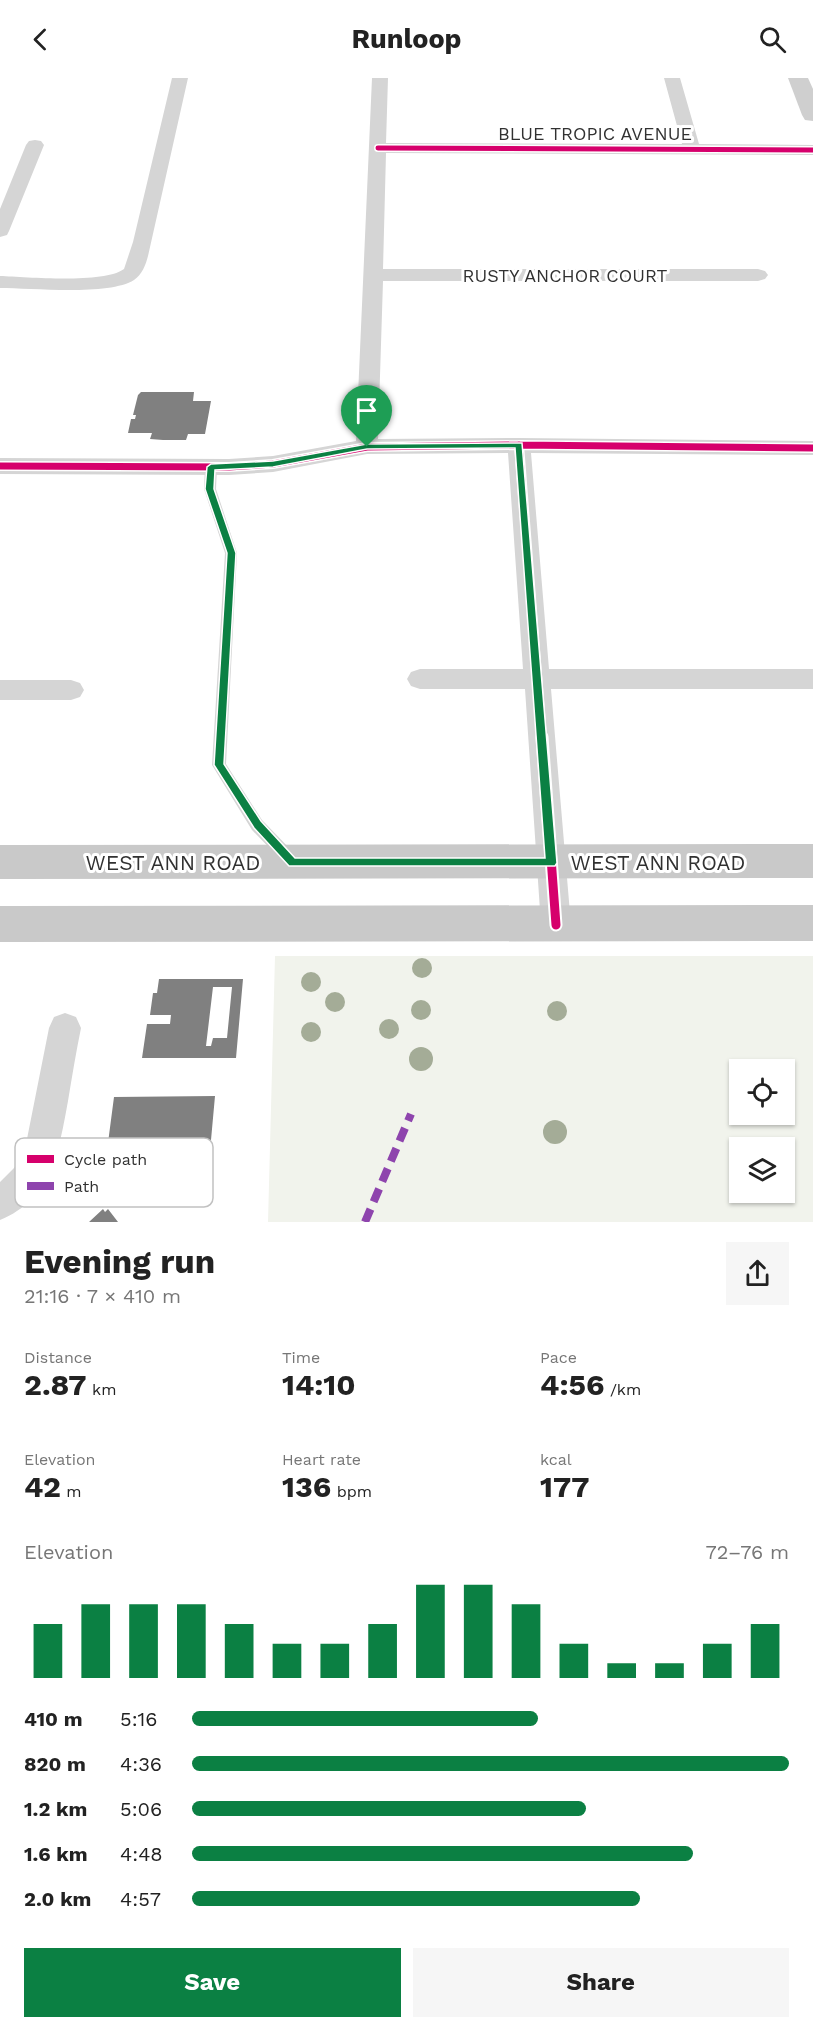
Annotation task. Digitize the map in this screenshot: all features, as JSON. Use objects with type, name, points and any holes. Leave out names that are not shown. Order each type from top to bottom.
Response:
[{"type":"main road","name":"WEST ANN ROAD","points":[[0,862],[813,861]]},
{"type":"main road","points":[[0,924],[813,923]]},
{"type":"street","points":[[0,282],[108,281],[128,275],[135,267],[142,242],[180,78]]},
{"type":"street","points":[[367,447],[380,78]]},
{"type":"street","points":[[672,78],[692,148]]},
{"type":"street","points":[[798,78],[813,115]]},
{"type":"street","points":[[0,231],[35,145]]},
{"type":"street","name":"BLUE TROPIC AVENUE","points":[[378,148],[813,150]]},
{"type":"street","name":"RUSTY ANCHOR COURT","points":[[372,275],[758,275]]},
{"type":"street","points":[[519,445],[556,925]]},
{"type":"street","points":[[0,466],[211,467],[273,464],[367,447],[519,445],[813,448]]},
{"type":"street","points":[[420,680],[813,680]]},
{"type":"street","points":[[0,690],[70,690]]},
{"type":"street","points":[[44,1138],[65,1028]]},
{"type":"street","points":[[0,1203],[15,1191]]},
{"type":"lane","points":[[211,467],[210,489],[231,553],[219,765],[257,825],[293,862]]},
{"type":"shaded area","points":[[275,956],[813,956],[813,1222],[268,1222]]},
{"type":"building","points":[[141,392],[194,392],[193,401],[211,401],[205,434],[188,434],[186,440],[163,440],[150,439],[152,433],[128,433],[131,419],[135,419],[136,415],[133,415],[138,395]]},
{"type":"building","points":[[159,979],[243,979],[236,1058],[142,1058],[147,1024],[170,1024],[171,1015],[150,1015],[153,993],[157,993]],"holes":[[[213,987],[232,987],[227,1038],[213,1038],[211,1046],[206,1046]]]},
{"type":"building","points":[[215,1096],[211,1138],[109,1138],[114,1097]]},
{"type":"building","points":[[103,1209],[105,1212],[108,1209],[118,1222],[89,1222]]},
{"type":"marked path","points":[[365,1222],[411,1114]]},
{"type":"cycle path","points":[[378,148],[813,150]]},
{"type":"cycle path","points":[[519,445],[556,925]]},
{"type":"cycle path","points":[[0,466],[229,467],[273,464],[367,447],[519,445],[813,448]]},
{"type":"route","points":[[519,445],[551,863],[293,862],[257,825],[219,765],[231,553],[210,489],[211,467],[273,464],[367,447],[519,445]]}]
